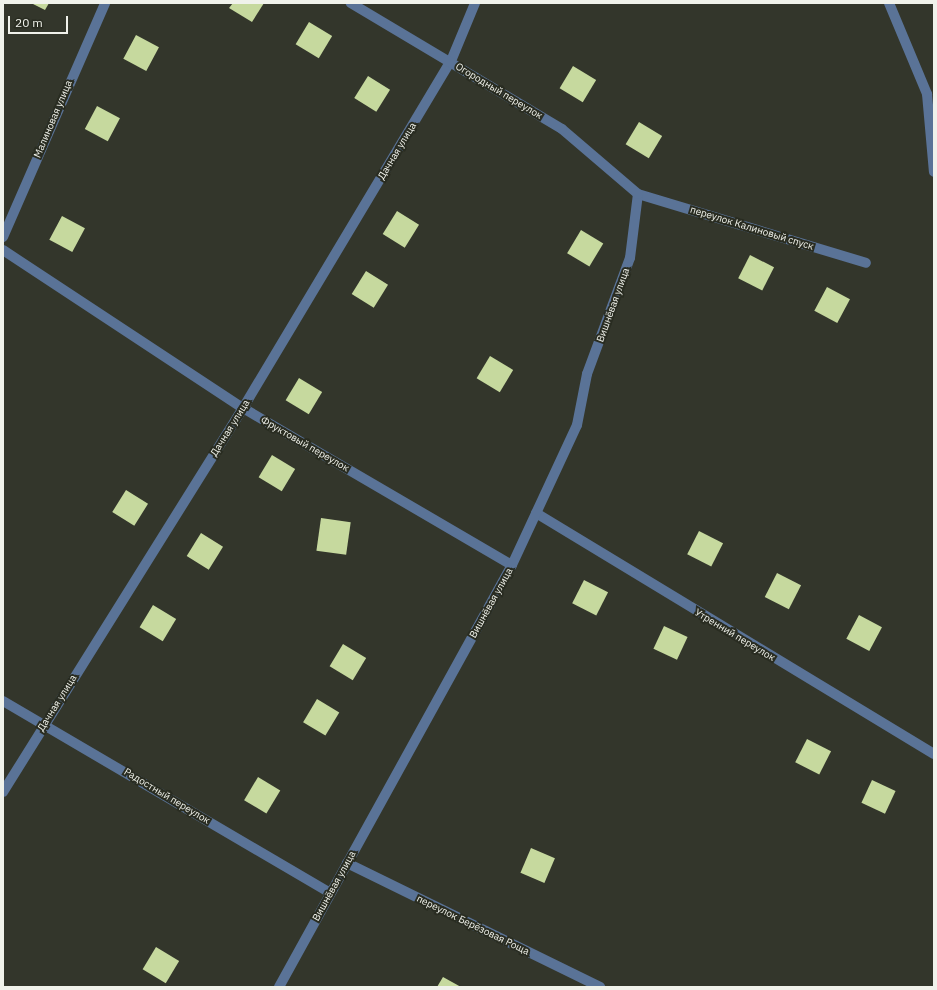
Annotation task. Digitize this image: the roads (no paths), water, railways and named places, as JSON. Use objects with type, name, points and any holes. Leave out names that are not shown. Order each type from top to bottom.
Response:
[{"type":"street","name":"Малиновая улица","points":[[3,236],[105,3]]},
{"type":"street","name":"Огородный переулок","points":[[351,3],[451,61],[562,129],[638,194]]},
{"type":"street","name":"Дачная улица","points":[[3,792],[43,724],[243,408],[451,61],[475,3]]},
{"type":"street","points":[[889,3],[927,94],[934,172]]},
{"type":"street","name":"переулок Калиновый спуск","points":[[638,194],[866,263]]},
{"type":"street","name":"Вишнёвая улица","points":[[279,987],[512,565],[577,425],[587,374],[630,258],[638,194]]},
{"type":"street","name":"Фруктовый переулок","points":[[3,250],[243,408],[512,565]]},
{"type":"street","name":"Утренний переулок","points":[[536,513],[934,754]]},
{"type":"street","name":"Радостный переулок","points":[[3,700],[330,893]]},
{"type":"street","name":"переулок Берёзовая Роща","points":[[347,863],[600,987]]}]
